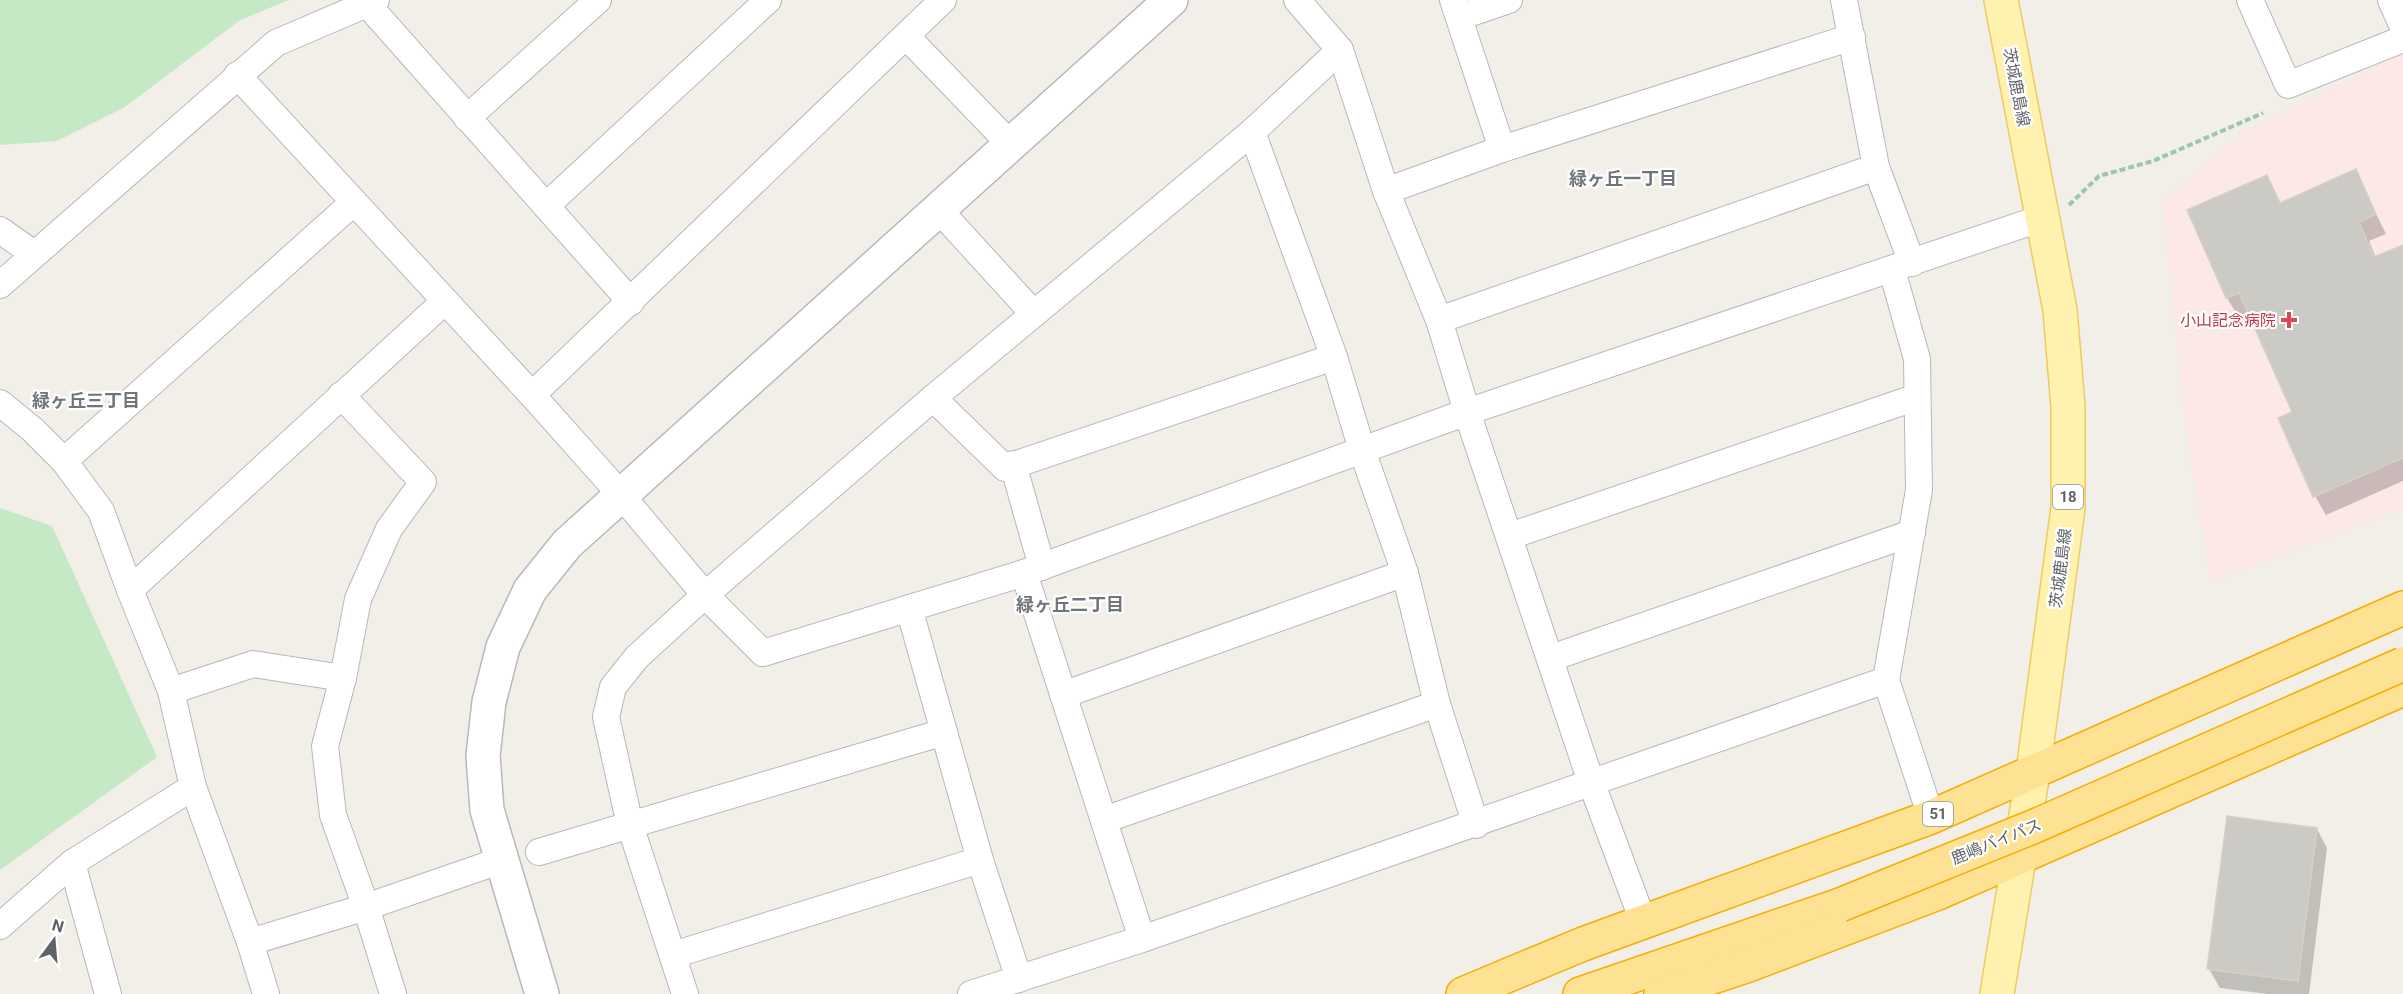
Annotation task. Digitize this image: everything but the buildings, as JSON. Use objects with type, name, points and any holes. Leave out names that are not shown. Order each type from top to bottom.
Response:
[{"type":"highway","name":"51","points":[[1463,994],[1643,921],[1931,817],[2403,608]]},
{"type":"highway","name":"鹿嶋バイパス","points":[[1580,994],[1839,905],[2035,826],[2403,664]]},
{"type":"highway","points":[[1661,994],[1746,966],[1938,894],[2403,689]]},
{"type":"main road","name":"茨城鹿島線","points":[[1997,994],[2033,772],[2068,508],[2068,406],[2055,212],[2001,0]]},
{"type":"street","points":[[467,118],[598,0]]},
{"type":"street","points":[[546,206],[740,9],[768,0]]},
{"type":"street","points":[[532,395],[943,0]]},
{"type":"street","points":[[542,994],[487,810],[483,756],[489,702],[503,648],[530,590],[567,544],[1171,0]]},
{"type":"street","points":[[1297,0],[1340,50],[1386,191],[1439,320],[1467,412],[1591,782],[1643,921]]},
{"type":"street","points":[[1502,149],[1456,9],[1509,0]]},
{"type":"street","points":[[1844,0],[1875,167],[1902,267],[1917,359],[1919,490],[1886,680],[1931,817]]},
{"type":"street","points":[[2250,0],[2288,85],[2403,39]]},
{"type":"street","points":[[2391,0],[2403,27]]},
{"type":"street","points":[[0,285],[276,43],[371,2],[467,118],[631,302]]},
{"type":"street","points":[[906,36],[1011,145]]},
{"type":"street","points":[[1386,191],[1502,149],[1851,37]]},
{"type":"street","points":[[685,994],[630,825],[606,717],[613,687],[637,657],[705,595],[933,398],[1252,132],[1340,50]]},
{"type":"street","points":[[237,75],[532,395],[622,496],[705,595],[763,653],[1033,570],[1467,412],[1902,267],[2055,212]]},
{"type":"street","points":[[1252,132],[1335,357],[1362,450],[1405,573],[1437,704],[1476,825]]},
{"type":"street","points":[[1439,320],[1875,167]]},
{"type":"street","points":[[64,461],[354,202]]},
{"type":"street","points":[[939,210],[1034,314]]},
{"type":"street","points":[[0,230],[33,254]]},
{"type":"street","points":[[130,590],[445,301]]},
{"type":"street","points":[[933,398],[1005,468],[1335,357]]},
{"type":"street","points":[[341,395],[423,482],[389,529],[358,599],[343,678],[325,746],[333,815],[366,907],[393,994]]},
{"type":"street","points":[[1510,536],[1917,397]]},
{"type":"street","points":[[0,403],[32,429],[64,461],[101,511],[171,692],[193,787],[250,942],[266,994]]},
{"type":"street","points":[[1013,464],[1033,570],[1063,695],[1142,939]]},
{"type":"street","points":[[1551,658],[1912,533]]},
{"type":"street","points":[[1063,695],[1405,573]]},
{"type":"street","points":[[909,608],[980,860],[1019,979]]},
{"type":"street","points":[[171,692],[253,664],[343,678]]},
{"type":"street","points":[[972,994],[1142,939],[1476,825],[1591,782],[1886,680]]},
{"type":"street","points":[[1104,820],[1437,704]]},
{"type":"street","points":[[538,852],[944,732]]},
{"type":"street","points":[[0,926],[72,863],[193,787]]},
{"type":"street","points":[[250,942],[366,907],[502,860]]},
{"type":"street","points":[[673,955],[980,860]]},
{"type":"street","points":[[72,863],[108,994]]},
{"type":"path","points":[[2055,212],[2099,176],[2153,161],[2263,113]]},
{"type":"shaded area","name":"小山記念病院","points":[[2403,53],[2403,509],[2211,582],[2187,439],[2162,201],[2244,131]]},
{"type":"green space","points":[[0,0],[289,0],[240,20],[125,107],[57,141],[0,145]]},
{"type":"green space","points":[[0,508],[52,526],[157,757],[0,870]]},
{"type":"place","name":"小山記念病院","points":[[2289,320]]},
{"type":"district","name":"緑ヶ丘一丁目","points":[[1623,179]]},
{"type":"district","name":"緑ヶ丘三丁目","points":[[86,401]]},
{"type":"district","name":"緑ヶ丘二丁目","points":[[1070,605]]}]
